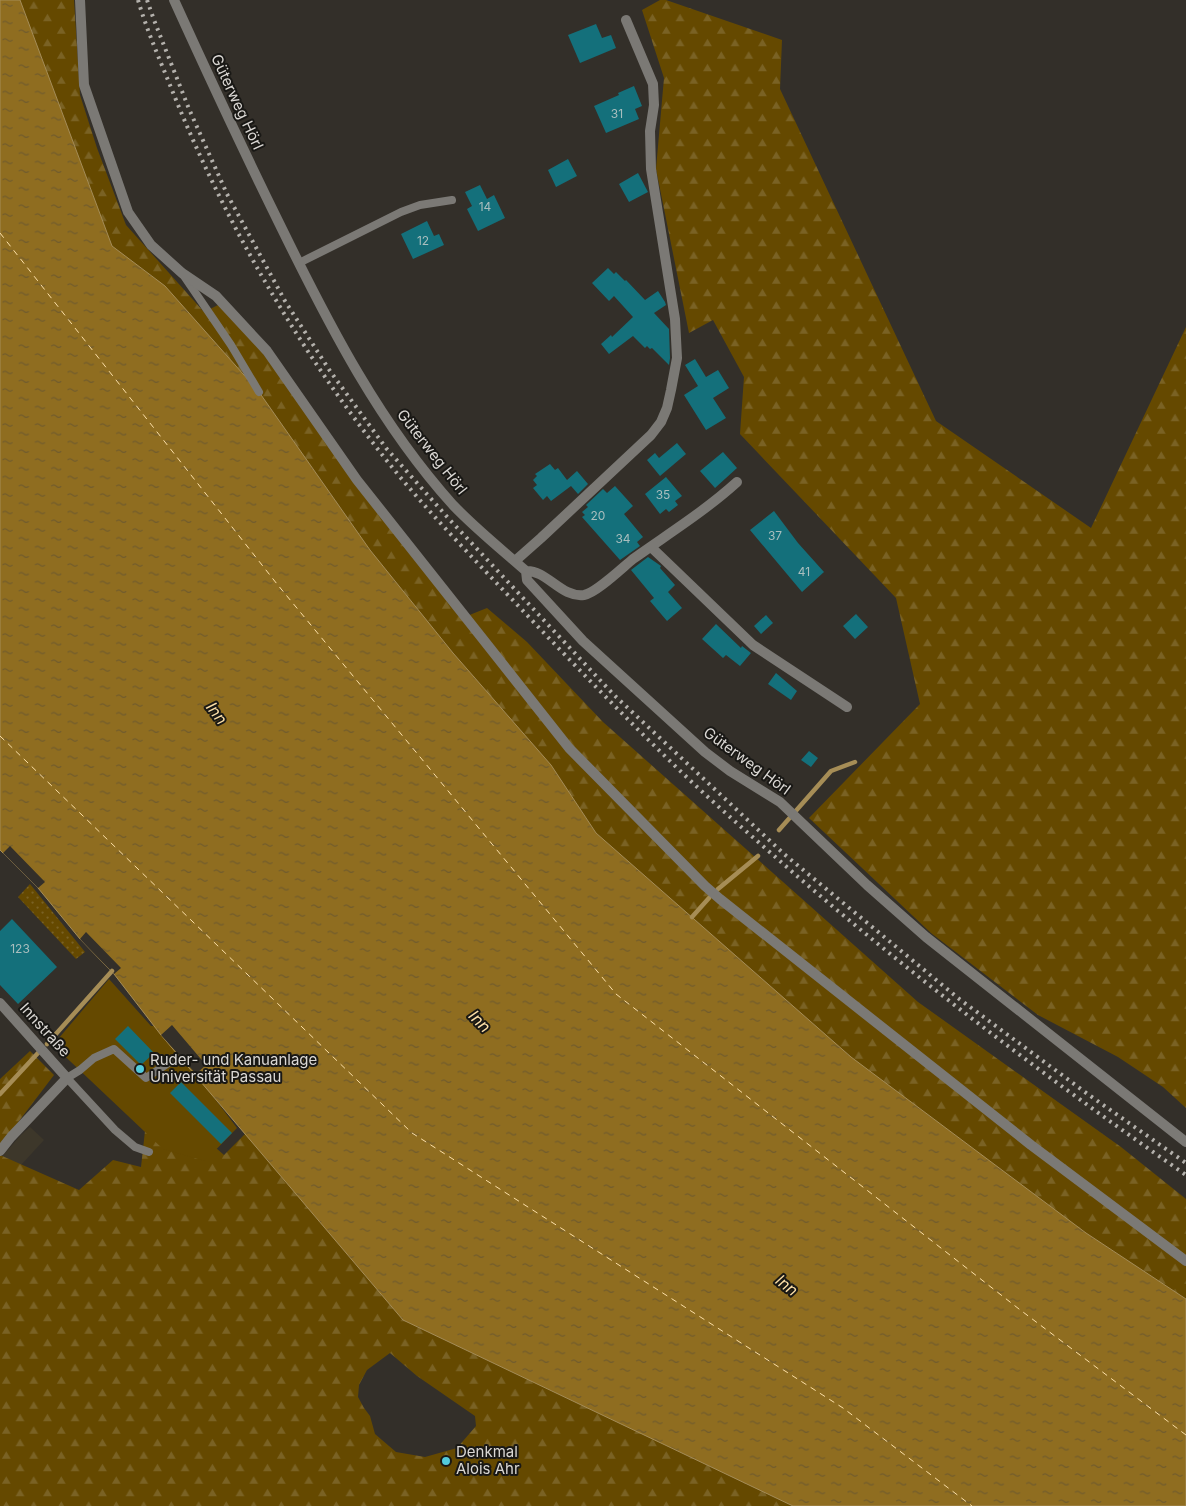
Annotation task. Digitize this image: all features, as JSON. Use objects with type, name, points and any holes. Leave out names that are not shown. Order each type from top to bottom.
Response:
[{"type":"street","points":[[80,0],[84,86],[128,212],[151,245],[182,274],[216,296],[267,351],[357,480],[569,748],[705,886],[763,934],[1031,1145],[1186,1262]]},
{"type":"street","name":"Güterweg Hörl","points":[[174,0],[232,128],[349,359],[379,408],[406,446],[453,504],[484,535],[526,571],[527,580],[583,641],[671,722],[730,771],[780,802],[867,885],[926,937],[1186,1142]]},
{"type":"street","points":[[514,561],[651,435],[661,422],[668,408],[672,390],[677,358],[675,319],[651,169],[650,131],[654,105],[654,84],[626,20]]},
{"type":"street","points":[[526,571],[534,570],[563,589],[585,595],[594,591],[737,482]]},
{"type":"street","points":[[650,547],[753,645],[847,707]]},
{"type":"street","name":"Innstraße","points":[[0,1003],[67,1078]]},
{"type":"street","points":[[0,1151],[67,1078]]},
{"type":"lane","points":[[299,263],[401,212],[420,205],[452,200]]},
{"type":"lane","points":[[182,274],[231,345],[259,392]]},
{"type":"lane","points":[[149,1152],[135,1147],[115,1130],[67,1078],[94,1058],[114,1049],[146,1078],[170,1062]]},
{"type":"shaded area","points":[[30,1127],[44,1140],[0,1188],[0,1159]]},
{"type":"green space","points":[[20,0],[74,0],[80,95],[97,148],[126,225],[204,312],[218,305],[258,347],[462,618],[487,608],[527,642],[603,722],[918,1002],[1121,1147],[1186,1199],[1186,1299],[1086,1233],[851,1057],[596,833],[551,765],[453,653],[370,550],[259,392],[165,286],[112,246]]},
{"type":"green space","points":[[660,0],[666,0],[782,40],[780,89],[936,421],[1091,528],[1186,327],[1186,1108],[1163,1087],[1118,1057],[1038,1015],[931,933],[809,818],[920,704],[896,598],[740,434],[744,377],[713,320],[689,333],[656,169],[664,78],[642,10]]},
{"type":"green space","points":[[30,884],[85,952],[76,959],[18,897]]},
{"type":"green space","name":"Ruder- und Kanuanlage Universität Passau","points":[[109,979],[151,1026],[172,1025],[196,1074],[237,1128],[205,1161],[163,1149],[53,1045]]},
{"type":"green space","points":[[30,1051],[54,1075],[0,1146],[0,1079]]},
{"type":"green space","points":[[162,1101],[224,1155],[245,1134],[403,1320],[793,1506],[0,1506],[0,1155],[79,1190],[113,1160],[141,1167],[145,1131]],"holes":[[[390,1353],[417,1376],[475,1416],[476,1426],[457,1448],[425,1457],[396,1452],[375,1434],[370,1416],[358,1397],[359,1385],[367,1370]]]},
{"type":"water","name":"Inn","points":[[0,0],[20,0],[112,246],[165,286],[259,392],[370,550],[453,653],[551,765],[596,833],[851,1057],[1086,1233],[1186,1299],[1186,1506],[793,1506],[403,1320],[161,1035],[114,974],[80,939],[38,888],[0,850]]},
{"type":"pier","points":[[10,846],[45,882],[38,888],[3,853]]},
{"type":"pier","points":[[86,932],[121,968],[114,974],[80,939]]},
{"type":"pier","points":[[172,1025],[206,1065],[196,1074],[161,1035]]},
{"type":"building","points":[[596,24],[602,38],[611,35],[616,48],[580,63],[568,35]]},
{"type":"building","points":[[634,86],[642,106],[635,109],[639,119],[606,133],[594,106]]},
{"type":"building","points":[[568,159],[577,176],[556,187],[548,170]]},
{"type":"building","points":[[638,173],[648,192],[629,202],[619,184]]},
{"type":"building","points":[[480,185],[487,199],[494,195],[505,218],[478,231],[467,209],[472,206],[465,192]]},
{"type":"building","points":[[427,221],[434,236],[439,234],[444,245],[413,259],[401,234]]},
{"type":"building","points":[[608,268],[614,274],[616,272],[626,280],[645,300],[658,291],[665,302],[666,305],[654,313],[669,329],[669,365],[652,348],[650,349],[647,346],[645,348],[633,336],[609,354],[601,344],[611,335],[612,337],[633,317],[614,296],[609,301],[592,283]]},
{"type":"building","points":[[695,359],[706,377],[718,370],[729,388],[713,398],[726,418],[706,430],[684,395],[698,386],[685,365]]},
{"type":"building","points":[[677,443],[686,454],[660,476],[647,460],[655,453],[659,458]]},
{"type":"building","points":[[723,452],[737,468],[715,488],[700,471]]},
{"type":"building","points":[[550,464],[555,470],[558,468],[567,480],[577,471],[588,484],[578,494],[571,486],[551,501],[547,496],[543,500],[533,488],[537,485],[533,480],[537,476],[535,474]]},
{"type":"building","points":[[666,477],[682,496],[675,501],[678,505],[669,512],[666,509],[660,514],[645,494]]},
{"type":"building","points":[[615,486],[633,506],[624,514],[643,537],[637,542],[640,546],[620,560],[582,517],[585,515],[582,512],[588,507],[586,505],[603,489],[607,493]]},
{"type":"building","points":[[774,511],[798,543],[824,572],[802,592],[750,530]]},
{"type":"building","points":[[648,557],[661,566],[660,568],[675,585],[668,592],[682,608],[667,621],[650,601],[654,598],[631,570]]},
{"type":"building","points":[[856,614],[868,627],[855,639],[843,626]]},
{"type":"building","points":[[766,615],[773,623],[761,634],[754,626]]},
{"type":"building","points":[[716,624],[741,648],[742,646],[751,653],[740,666],[726,655],[723,658],[702,639]]},
{"type":"building","points":[[776,673],[797,691],[791,700],[768,684]]},
{"type":"building","points":[[809,751],[818,758],[811,767],[801,760]]},
{"type":"building","points":[[12,919],[57,967],[18,1004],[0,985],[0,931]]},
{"type":"building","points":[[128,1026],[154,1053],[141,1065],[115,1039]]},
{"type":"building","points":[[181,1082],[232,1133],[221,1144],[170,1093]]},
{"type":"waterway","points":[[779,830],[831,771],[855,762]]},
{"type":"waterway","points":[[718,889],[758,856]]},
{"type":"waterway","points":[[692,917],[709,898]]},
{"type":"waterway","points":[[47,1044],[112,971]]},
{"type":"waterway","points":[[0,1094],[38,1053]]},
{"type":"ferry route","points":[[0,233],[277,584],[616,994],[1019,1309],[1186,1435]]},
{"type":"ferry route","points":[[0,736],[412,1133],[843,1408],[972,1506]]},
{"type":"railway","points":[[138,0],[145,23],[192,138],[214,186],[263,278],[290,323],[349,410],[380,452],[438,521],[542,631],[656,747],[707,797],[797,876],[891,955],[987,1030],[1086,1104],[1186,1175]]},
{"type":"railway","points":[[147,0],[189,109],[227,194],[285,301],[330,371],[386,448],[449,519],[614,695],[784,854],[958,998],[1089,1095],[1186,1163]]},
{"type":"place","name":"Ruder- und Kanuanlage Universität Passau","points":[[140,1069]]},
{"type":"place","name":"Denkmal Alois Ahr","points":[[446,1461]]}]
